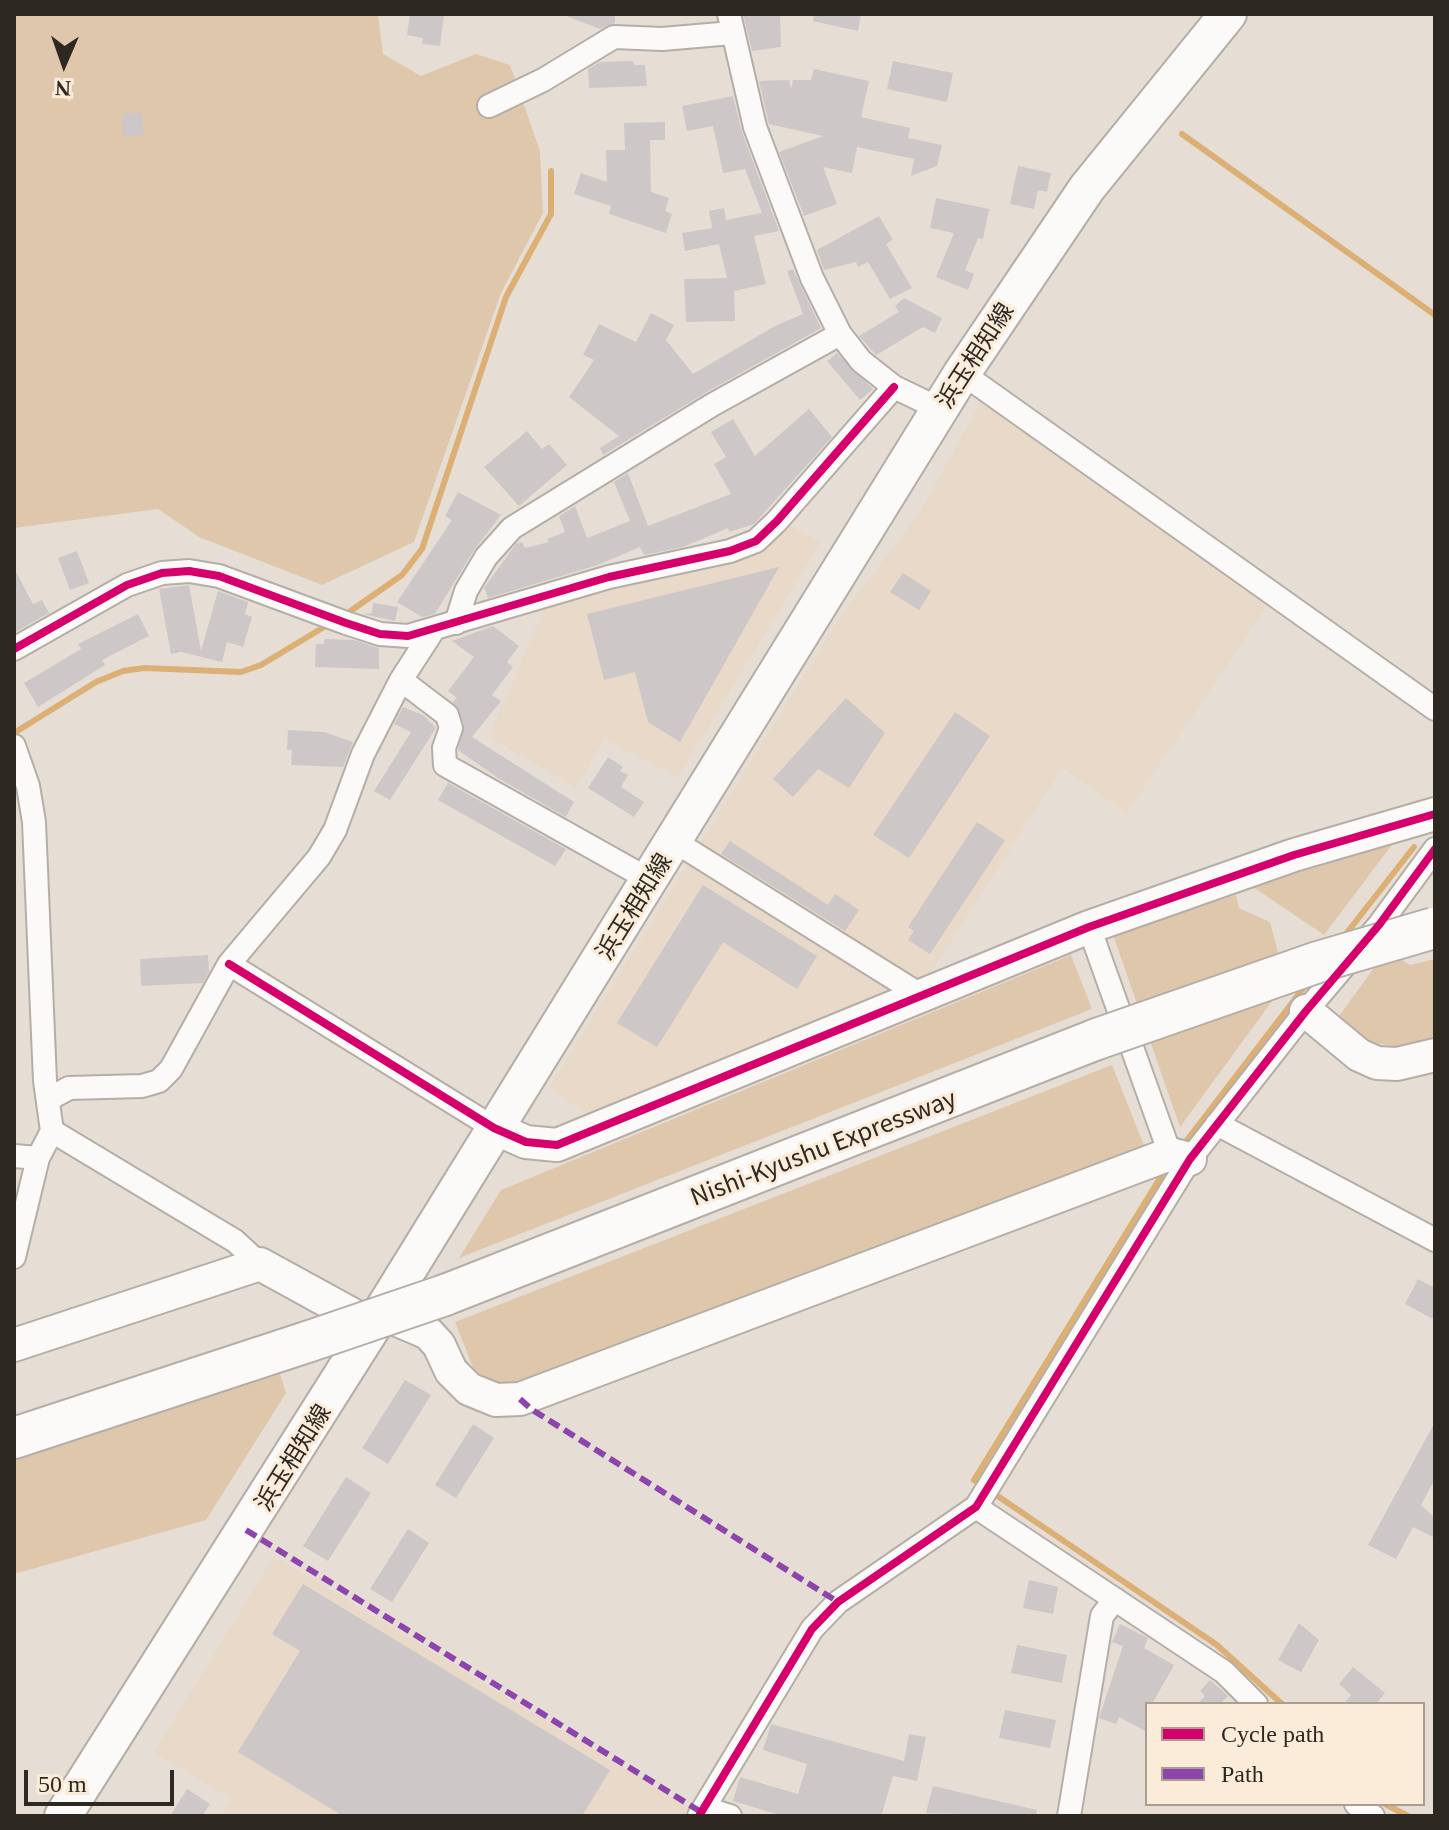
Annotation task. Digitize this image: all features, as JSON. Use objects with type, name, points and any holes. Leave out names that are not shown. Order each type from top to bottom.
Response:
[{"type":"highway","name":"Nishi-Kyushu Expressway","points":[[14,1438],[445,1295],[1097,1039],[1318,962],[1434,927]]},
{"type":"highway","name":"Nishi-Kyushu Expressway","points":[[14,1424],[213,1373]]},
{"type":"main road","name":"浜玉相知線","points":[[63,1816],[377,1320],[962,373],[1087,188],[1228,14]]},
{"type":"street","points":[[489,106],[543,80],[614,37],[662,39],[730,24],[755,127],[812,278],[840,334],[861,361],[894,387],[940,409]]},
{"type":"street","points":[[456,623],[466,591],[486,557],[512,528],[712,405],[840,334]]},
{"type":"street","points":[[962,373],[1435,709]]},
{"type":"street","points":[[14,649],[127,585],[162,573],[189,571],[219,576],[380,634],[408,636],[432,632],[609,577],[730,551],[756,541],[894,387]]},
{"type":"street","points":[[49,1099],[69,1088],[142,1086],[159,1081],[171,1069],[229,964],[319,857],[335,830],[363,754],[401,680],[432,632]]},
{"type":"street","points":[[401,680],[447,715],[451,728],[444,748],[445,765],[650,880]]},
{"type":"street","points":[[14,747],[28,786],[34,822],[44,1066],[52,1131],[38,1158],[14,1257]]},
{"type":"street","points":[[229,964],[494,1128],[526,1142],[557,1145],[919,994],[1089,927],[1294,855],[1435,814]]},
{"type":"street","points":[[674,841],[919,994]]},
{"type":"street","points":[[730,1816],[701,1812],[812,1629],[838,1602],[978,1504],[1180,1156],[1217,1124],[1379,925],[1435,849]]},
{"type":"street","points":[[1089,927],[1180,1156]]},
{"type":"street","points":[[1306,1011],[1359,1055],[1377,1063],[1397,1064],[1435,1055]]},
{"type":"street","points":[[1217,1124],[1435,1240]]},
{"type":"street","points":[[52,1131],[235,1241],[260,1264],[377,1320],[428,1333],[439,1345],[451,1371],[469,1389],[496,1400],[520,1399],[1180,1156]]},
{"type":"street","points":[[14,1156],[38,1158]]},
{"type":"street","points":[[14,1345],[260,1264]]},
{"type":"street","points":[[978,1504],[1224,1672],[1254,1702]]},
{"type":"street","points":[[1069,1816],[1102,1616],[1115,1599]]},
{"type":"shaded area","points":[[14,14],[378,14],[383,54],[421,76],[476,54],[510,65],[540,151],[543,213],[501,293],[414,542],[322,585],[199,537],[158,509],[14,528]]},
{"type":"shaded area","points":[[983,398],[1270,601],[1127,813],[1062,768],[929,976],[588,1115],[549,1088],[840,617],[920,512]]},
{"type":"shaded area","points":[[786,523],[820,543],[678,777],[604,739],[576,788],[489,737],[547,601]]},
{"type":"shaded area","points":[[1394,842],[1324,935],[1253,887]]},
{"type":"shaded area","points":[[1236,895],[1239,908],[1270,922],[1286,982],[1180,1127],[1113,935]]},
{"type":"shaded area","points":[[1387,950],[1410,965],[1435,959],[1435,1038],[1395,1047],[1368,1041],[1339,1016]]},
{"type":"shaded area","points":[[1071,955],[1092,1009],[459,1258],[501,1190]]},
{"type":"shaded area","points":[[1112,1065],[1145,1148],[507,1385],[476,1375],[455,1322]]},
{"type":"shaded area","points":[[280,1374],[286,1393],[206,1520],[14,1574],[14,1458]]},
{"type":"shaded area","points":[[274,1556],[696,1812],[694,1816],[222,1816],[232,1799],[154,1752]]},
{"type":"building","points":[[410,14],[444,14],[440,46],[422,44],[423,38],[407,35]]},
{"type":"building","points":[[561,14],[615,14],[615,23],[600,29]]},
{"type":"building","points":[[743,14],[780,14],[781,47],[752,51]]},
{"type":"building","points":[[814,14],[861,14],[858,31],[813,21]]},
{"type":"building","points":[[633,61],[634,65],[645,65],[647,86],[589,88],[588,69],[600,62]]},
{"type":"building","points":[[893,61],[953,73],[947,102],[887,89]]},
{"type":"building","points":[[814,69],[869,81],[861,117],[910,128],[908,138],[942,145],[937,166],[911,176],[914,159],[857,147],[852,173],[823,167],[837,204],[804,216],[779,152],[823,136],[769,124],[759,81],[789,80],[791,89],[793,80],[811,80]]},
{"type":"building","points":[[733,96],[742,132],[779,231],[754,236],[766,284],[734,291],[735,321],[686,322],[684,279],[727,278],[719,244],[685,251],[682,233],[712,228],[709,211],[724,208],[726,220],[762,213],[745,169],[723,173],[713,126],[687,131],[682,106]]},
{"type":"building","points":[[142,113],[143,135],[123,137],[122,114]]},
{"type":"building","points":[[665,122],[665,140],[650,140],[651,192],[669,198],[665,211],[672,214],[666,233],[609,214],[611,206],[574,194],[581,173],[607,182],[606,150],[625,150],[624,123]]},
{"type":"building","points":[[1018,166],[1051,173],[1047,192],[1038,190],[1034,209],[1010,204]]},
{"type":"building","points":[[936,198],[989,209],[983,239],[978,238],[965,270],[974,274],[968,290],[936,277],[954,233],[930,228]]},
{"type":"building","points":[[879,216],[893,240],[886,244],[912,288],[890,299],[868,262],[858,267],[856,262],[824,270],[817,250]]},
{"type":"building","points":[[793,269],[821,328],[603,455],[600,448],[619,436],[569,397],[594,360],[583,355],[599,324],[636,342],[651,313],[674,325],[666,340],[693,374],[775,326],[803,314],[787,271]]},
{"type":"building","points":[[904,298],[942,318],[935,333],[923,327],[876,355],[859,336],[899,312],[895,306]]},
{"type":"building","points":[[837,353],[873,389],[860,400],[827,361]]},
{"type":"building","points":[[809,409],[832,437],[754,524],[729,532],[728,528],[683,547],[644,555],[640,547],[598,565],[488,598],[484,588],[516,544],[522,542],[525,548],[549,542],[547,539],[565,532],[559,516],[575,506],[587,538],[630,521],[614,482],[628,473],[648,526],[731,494],[714,464],[726,457],[711,432],[733,419],[755,456]]},
{"type":"building","points":[[527,431],[542,449],[549,444],[567,465],[519,506],[484,467]]},
{"type":"building","points":[[458,492],[501,515],[474,550],[435,614],[422,617],[397,602],[452,520],[445,516]]},
{"type":"building","points":[[77,551],[89,583],[70,590],[58,558]]},
{"type":"building","points":[[779,567],[680,742],[648,722],[635,672],[604,680],[587,614]]},
{"type":"building","points":[[14,568],[33,604],[42,600],[49,613],[14,633]]},
{"type":"building","points":[[903,573],[931,591],[919,610],[890,592]]},
{"type":"building","points":[[189,585],[201,651],[218,591],[248,602],[245,614],[252,617],[243,647],[227,642],[222,662],[181,652],[171,654],[159,589]]},
{"type":"building","points":[[373,603],[398,607],[395,621],[363,614],[372,613]]},
{"type":"building","points":[[138,614],[149,636],[102,660],[105,665],[38,707],[24,683],[81,649],[78,644]]},
{"type":"building","points":[[493,626],[519,646],[507,662],[513,667],[492,695],[501,701],[472,737],[574,802],[566,817],[498,778],[458,750],[464,724],[453,702],[457,698],[448,691],[474,657],[452,641]]},
{"type":"building","points":[[324,639],[354,640],[379,648],[379,669],[315,667],[316,644],[324,644]]},
{"type":"building","points":[[846,698],[885,733],[849,788],[818,769],[793,797],[773,779]]},
{"type":"building","points":[[403,707],[423,715],[436,728],[390,800],[374,791],[411,732],[394,724]]},
{"type":"building","points":[[955,712],[990,736],[909,858],[873,835]]},
{"type":"building","points":[[288,730],[324,732],[353,742],[343,767],[291,765],[292,750],[287,750]]},
{"type":"building","points":[[608,757],[623,767],[620,771],[628,775],[621,787],[644,802],[634,817],[588,788]]},
{"type":"building","points":[[448,783],[566,849],[555,866],[438,800]]},
{"type":"building","points":[[977,822],[1005,840],[930,954],[908,940],[914,931],[908,927]]},
{"type":"building","points":[[730,841],[828,905],[835,894],[859,910],[845,931],[721,854]]},
{"type":"building","points":[[703,885],[817,956],[797,989],[723,942],[657,1047],[617,1023]]},
{"type":"building","points":[[208,955],[209,972],[203,983],[141,986],[140,959]]},
{"type":"building","points":[[1418,1279],[1435,1288],[1435,1320],[1405,1304]]},
{"type":"building","points":[[405,1380],[431,1395],[388,1464],[362,1448]]},
{"type":"building","points":[[1435,1422],[1435,1479],[1421,1505],[1435,1518],[1435,1538],[1413,1527],[1396,1559],[1368,1545]]},
{"type":"building","points":[[473,1424],[494,1438],[456,1498],[435,1485]]},
{"type":"building","points":[[346,1477],[371,1493],[328,1561],[303,1546]]},
{"type":"building","points":[[408,1529],[429,1543],[392,1602],[370,1589]]},
{"type":"building","points":[[1029,1580],[1058,1587],[1053,1614],[1023,1608]]},
{"type":"building","points":[[303,1584],[610,1770],[582,1816],[343,1816],[238,1752],[300,1651],[272,1634]]},
{"type":"building","points":[[1299,1623],[1319,1640],[1301,1672],[1278,1660]]},
{"type":"building","points":[[1120,1624],[1148,1638],[1144,1648],[1174,1665],[1153,1702],[1145,1702],[1145,1731],[1119,1717],[1116,1724],[1099,1718],[1123,1646],[1112,1642]]},
{"type":"building","points":[[1017,1645],[1067,1655],[1062,1683],[1011,1673]]},
{"type":"building","points":[[1353,1667],[1385,1693],[1378,1702],[1346,1702],[1351,1695],[1339,1684]]},
{"type":"building","points":[[1210,1680],[1228,1696],[1222,1702],[1199,1702],[1205,1696],[1200,1691]]},
{"type":"building","points":[[1005,1710],[1056,1720],[1050,1748],[999,1738]]},
{"type":"building","points":[[771,1724],[904,1761],[909,1734],[926,1737],[917,1781],[893,1776],[881,1816],[783,1816],[733,1801],[740,1777],[798,1794],[807,1764],[763,1750]]},
{"type":"building","points":[[933,1786],[1037,1810],[1036,1816],[926,1813]]},
{"type":"building","points":[[187,1789],[210,1804],[202,1816],[170,1816]]},
{"type":"waterway","points":[[1182,134],[1435,315]]},
{"type":"waterway","points":[[342,617],[402,575],[422,549],[506,297],[551,214],[551,171]]},
{"type":"waterway","points":[[14,733],[96,682],[123,671],[144,668],[241,672],[261,665],[329,624]]},
{"type":"waterway","points":[[1342,939],[1414,847]]},
{"type":"waterway","points":[[1181,1148],[1308,982]]},
{"type":"waterway","points":[[1165,1170],[974,1480],[1217,1645],[1280,1702]]},
{"type":"waterway","points":[[1389,1806],[1408,1816]]},
{"type":"marked path","points":[[520,1399],[531,1409],[838,1602]]},
{"type":"marked path","points":[[246,1530],[701,1812]]},
{"type":"cycle path","points":[[14,649],[127,585],[162,573],[189,571],[219,576],[380,634],[408,636],[609,577],[730,551],[756,541],[777,521],[894,387]]},
{"type":"cycle path","points":[[229,964],[494,1128],[526,1142],[557,1145],[1089,927],[1294,855],[1435,814]]},
{"type":"cycle path","points":[[699,1816],[812,1629],[838,1602],[976,1507],[1190,1159],[1306,1011],[1379,925],[1435,849]]}]
